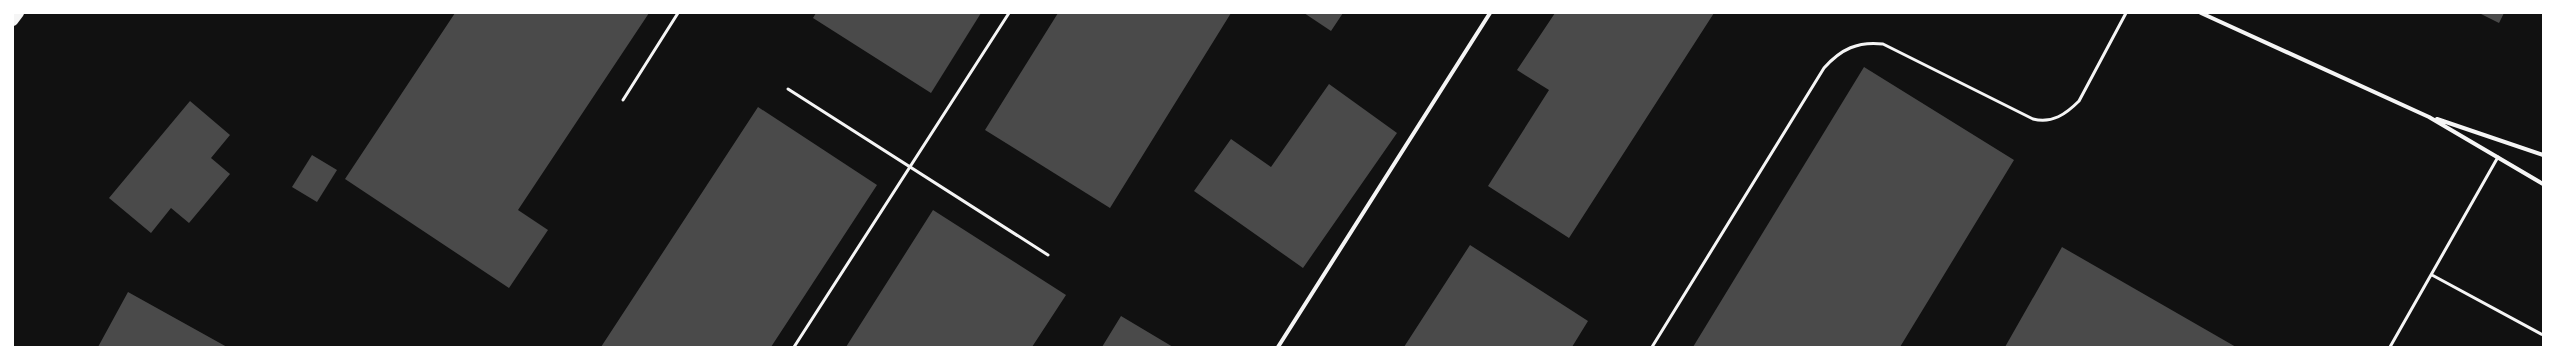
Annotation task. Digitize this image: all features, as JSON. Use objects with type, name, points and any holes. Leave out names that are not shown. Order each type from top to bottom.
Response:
[{"type":"main road","points":[[13,21],[19,13]]},
{"type":"street","points":[[1278,347],[1490,13]]},
{"type":"street","points":[[2201,13],[2429,117],[2543,184]]},
{"type":"street","points":[[2429,117],[2543,155]]},
{"type":"lane","points":[[623,100],[678,13]]},
{"type":"lane","points":[[794,347],[1009,13]]},
{"type":"lane","points":[[1652,347],[1824,68],[1836,55],[1863,43],[1884,44],[2033,119],[2050,120],[2070,110],[2079,101],[2126,13]]},
{"type":"lane","points":[[788,89],[1048,254]]},
{"type":"lane","points":[[2390,347],[2498,157]]},
{"type":"lane","points":[[2432,275],[2543,335]]},
{"type":"building","points":[[455,13],[649,13],[518,210],[548,230],[509,288],[345,179]]},
{"type":"building","points":[[816,13],[981,13],[931,93],[813,18]]},
{"type":"building","points":[[1058,13],[1231,13],[1110,208],[985,130]]},
{"type":"building","points":[[1304,13],[1343,13],[1331,31]]},
{"type":"building","points":[[1555,13],[1714,13],[1569,238],[1488,186],[1549,90],[1517,70]]},
{"type":"building","points":[[2479,13],[2504,13],[2499,23]]},
{"type":"building","points":[[1864,67],[2014,160],[1900,347],[1693,347]]},
{"type":"building","points":[[1329,84],[1397,133],[1303,268],[1194,191],[1231,139],[1271,167]]},
{"type":"building","points":[[190,101],[230,135],[211,158],[230,174],[189,223],[171,208],[151,233],[109,198]]},
{"type":"building","points":[[758,107],[877,185],[771,347],[601,347]]},
{"type":"building","points":[[312,155],[337,170],[317,202],[292,187]]},
{"type":"building","points":[[933,210],[1066,295],[1032,347],[846,347]]},
{"type":"building","points":[[1470,245],[1588,321],[1572,347],[1404,347]]},
{"type":"building","points":[[2062,247],[2236,347],[2005,347]]},
{"type":"building","points":[[128,292],[227,347],[98,347]]},
{"type":"building","points":[[1121,316],[1173,347],[1102,347]]}]
